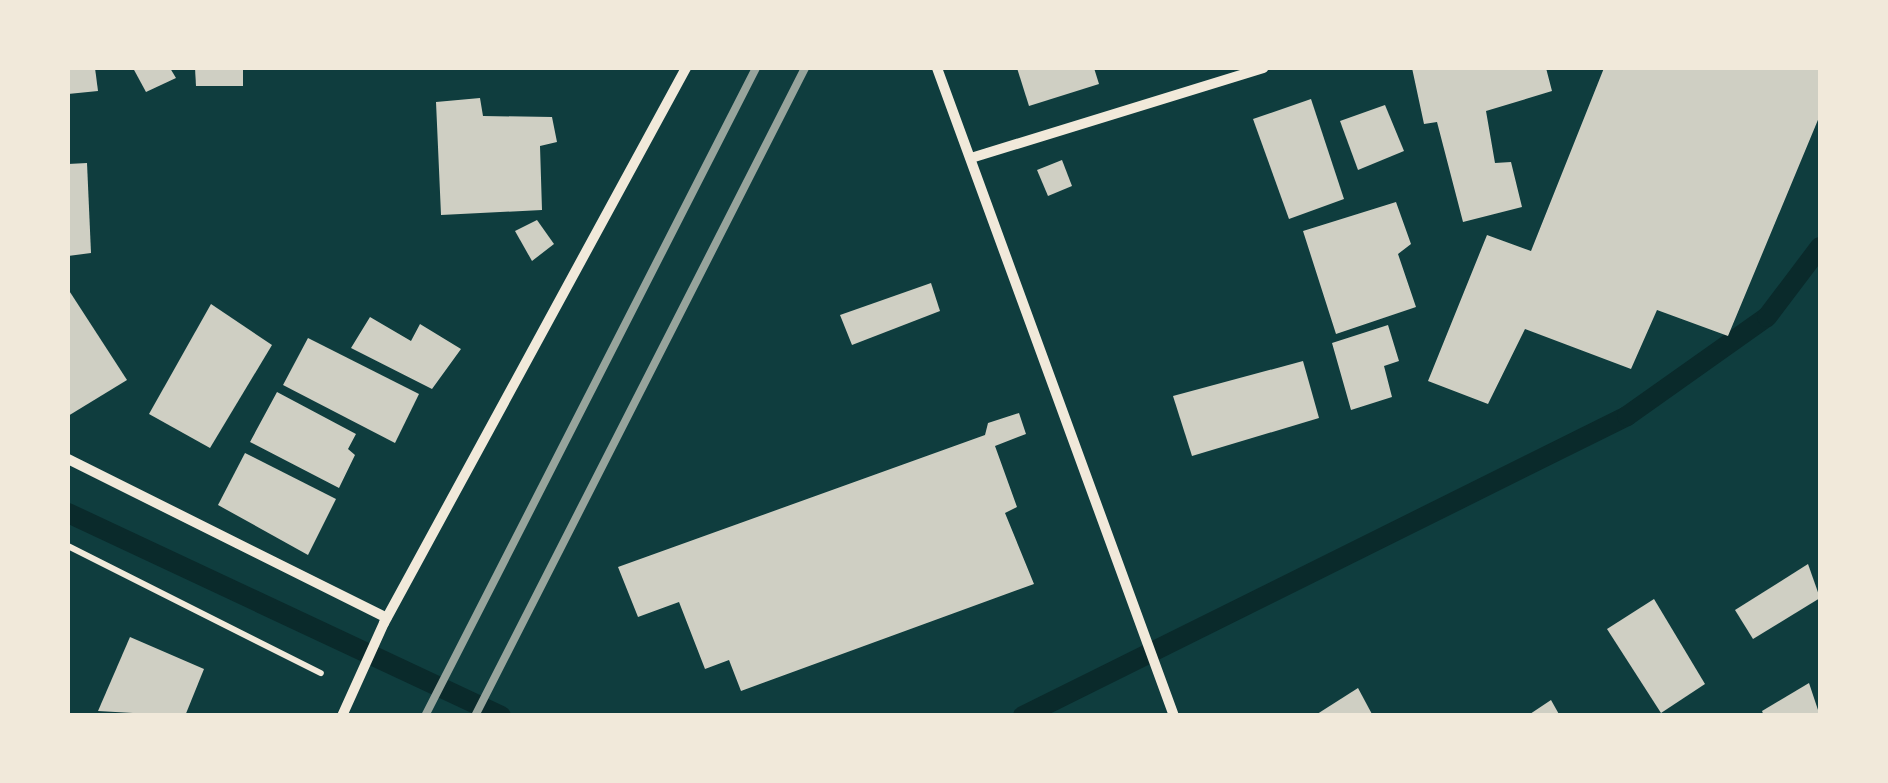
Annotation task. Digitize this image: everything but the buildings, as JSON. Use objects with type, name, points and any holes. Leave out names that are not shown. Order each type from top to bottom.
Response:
[{"type":"street","points":[[342,716],[386,621],[686,68]]},
{"type":"street","points":[[937,68],[1174,716]]},
{"type":"street","points":[[972,158],[1263,68]]},
{"type":"street","points":[[68,458],[386,621]]},
{"type":"path","points":[[68,546],[134,573],[355,688]]},
{"type":"waterway","points":[[1023,716],[1627,416],[1767,317],[1820,247]]},
{"type":"waterway","points":[[68,513],[501,716]]},
{"type":"railway","points":[[425,716],[756,68]]},
{"type":"railway","points":[[475,716],[805,68]]}]
